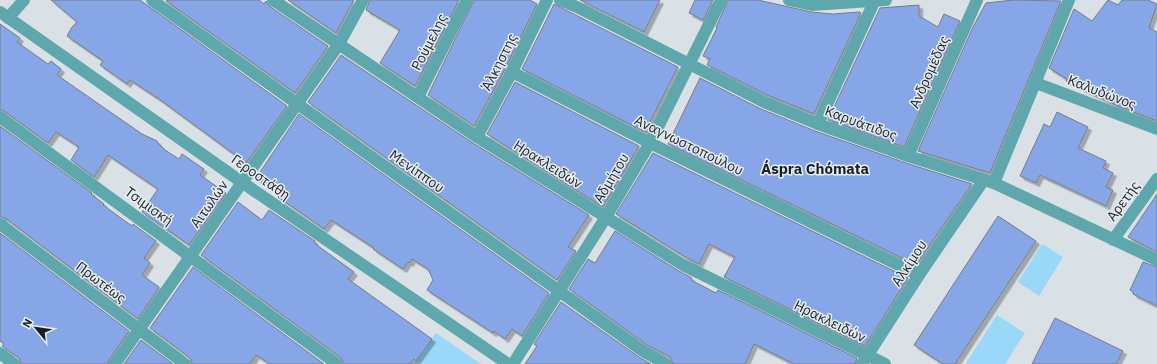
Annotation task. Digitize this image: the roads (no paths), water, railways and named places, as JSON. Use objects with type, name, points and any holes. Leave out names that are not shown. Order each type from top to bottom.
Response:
[{"type":"street","points":[[4,15],[24,0]]},
{"type":"street","name":"Μενίππου","points":[[152,0],[643,351],[666,364]]},
{"type":"street","name":"Ηρακλειδών","points":[[273,0],[476,137],[683,265],[865,360],[885,364]]},
{"type":"street","name":"Αιτωλών","points":[[115,364],[339,44],[364,0]]},
{"type":"street","name":"Ρούμελης","points":[[418,97],[467,0]]},
{"type":"street","name":"Άλκηστης","points":[[476,137],[512,72],[546,0]]},
{"type":"street","name":"Καρυάτιδος","points":[[560,0],[577,7],[764,102],[818,124],[908,156],[988,182],[1157,260]]},
{"type":"street","name":"Αδμήτου","points":[[513,364],[606,217],[650,143],[721,0]]},
{"type":"street","points":[[789,0],[812,5],[878,0]]},
{"type":"street","points":[[818,124],[878,0]]},
{"type":"street","name":"Ανδρομέδας","points":[[908,156],[977,0]]},
{"type":"street","name":"Αλκίμου","points":[[865,360],[919,275],[988,182],[1036,83],[1069,0]]},
{"type":"street","name":"Γεροστάθη","points":[[4,15],[243,183],[508,364]]},
{"type":"street","name":"Αναγνωστοπούλου","points":[[512,72],[650,143],[919,275]]},
{"type":"street","name":"Καλυδώνος","points":[[1036,83],[1157,129]]},
{"type":"street","name":"Τσιμισκή","points":[[0,117],[337,364]]},
{"type":"street","name":"Αρετής","points":[[1113,240],[1153,192],[1157,180]]},
{"type":"street","name":"Πρωτέως","points":[[0,224],[185,364]]},
{"type":"street","points":[[0,353],[14,364]]},
{"type":"district","name":"Áspra Chómata","points":[[815,168]]}]
